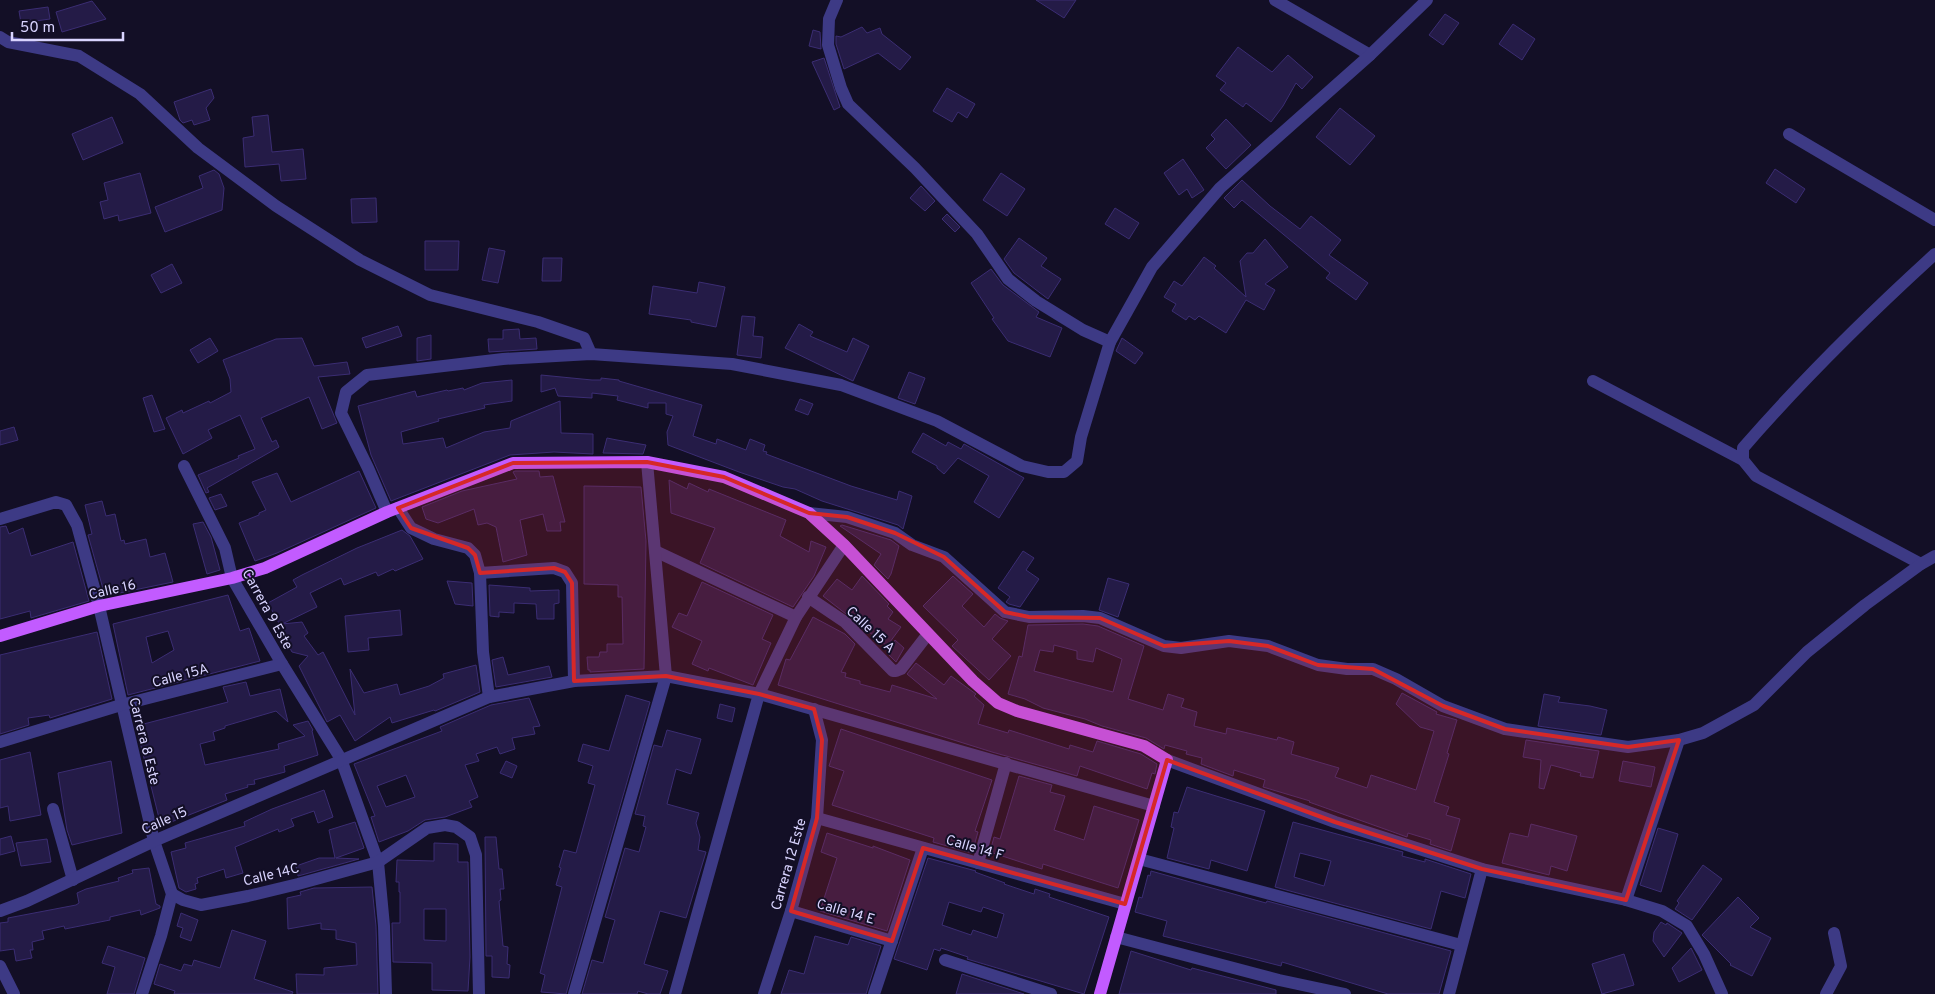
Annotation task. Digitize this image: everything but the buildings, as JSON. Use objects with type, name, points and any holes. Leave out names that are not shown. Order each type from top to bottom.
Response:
[{"type":"main road","name":"Calle 16","points":[[0,636],[99,606],[232,578],[264,568],[392,510],[513,463],[647,462],[724,478],[809,513]]},
{"type":"main road","points":[[809,513],[844,545],[973,681],[998,703],[1017,711],[1144,746],[1167,760],[1100,994]]},
{"type":"street","points":[[837,0],[829,19],[828,45],[848,104],[916,168],[978,234],[1008,279],[1036,301],[1083,330],[1110,342]]},
{"type":"street","points":[[1275,0],[1370,55]]},
{"type":"street","points":[[489,697],[484,652],[480,573],[476,555],[468,548],[434,539],[411,528],[392,510],[368,468],[341,413],[346,392],[368,375],[503,359],[591,354],[732,364],[841,385],[937,421],[1022,466],[1048,472],[1064,472],[1076,461],[1081,437],[1110,342],[1152,267],[1220,188],[1370,55],[1427,0]]},
{"type":"street","points":[[0,36],[8,42],[79,56],[94,65],[140,94],[198,148],[276,206],[360,260],[430,295],[538,322],[584,338],[591,354]]},
{"type":"street","points":[[1789,134],[1935,220]]},
{"type":"street","points":[[1743,460],[1743,448],[1774,412],[1882,302],[1935,254]]},
{"type":"street","points":[[1593,380],[1743,460],[1756,476],[1921,564]]},
{"type":"street","points":[[574,994],[666,676],[647,462]]},
{"type":"street","name":"Carrera 9 Este","points":[[184,466],[225,548],[232,578],[282,664],[342,759],[378,862],[384,926],[386,994]]},
{"type":"street","name":"Carrera 8 Este","points":[[0,519],[56,502],[66,505],[77,525],[99,606],[154,841],[172,894]]},
{"type":"street","points":[[809,513],[847,517],[896,534],[912,545],[944,557],[1005,612],[1029,617],[1083,616],[1100,618],[1164,646],[1181,648],[1228,641],[1268,646],[1318,665],[1347,669],[1373,668],[1443,706],[1504,729],[1628,747],[1679,740],[1703,733],[1754,705],[1808,652],[1865,605],[1935,556]]},
{"type":"street","points":[[675,994],[759,694],[796,617],[844,545]]},
{"type":"street","points":[[655,551],[796,617]]},
{"type":"street","points":[[480,573],[554,568],[565,572],[572,583],[574,681]]},
{"type":"street","name":"Calle 15 A","points":[[808,597],[845,622],[896,671],[901,669],[928,634]]},
{"type":"street","name":"Calle 15A","points":[[0,742],[121,706],[282,664]]},
{"type":"street","name":"Calle 15","points":[[0,911],[73,880],[154,841],[489,697],[574,681],[666,676],[759,694],[1154,806]]},
{"type":"street","name":"Carrera 12 Este","points":[[764,994],[791,911],[817,818],[822,740],[814,709]]},
{"type":"street","points":[[1626,900],[1679,740]]},
{"type":"street","points":[[1167,760],[1335,822],[1482,869],[1626,900],[1662,911],[1687,926],[1704,954],[1722,994]]},
{"type":"street","points":[[978,863],[1006,763]]},
{"type":"street","points":[[53,810],[73,880]]},
{"type":"street","name":"Calle 14 F","points":[[817,818],[1126,904]]},
{"type":"street","points":[[378,862],[427,828],[445,825],[456,826],[470,837],[476,855],[479,994]]},
{"type":"street","points":[[874,994],[923,848]]},
{"type":"street","points":[[1138,859],[1461,946]]},
{"type":"street","name":"Calle 14C","points":[[172,894],[183,900],[201,905],[248,896],[378,862]]},
{"type":"street","points":[[1449,994],[1482,869]]},
{"type":"street","points":[[142,994],[161,936],[172,894]]},
{"type":"street","name":"Calle 14 E","points":[[791,911],[892,941]]},
{"type":"street","points":[[1826,994],[1842,966],[1834,933]]},
{"type":"street","points":[[1116,937],[1279,980],[1346,994]]},
{"type":"street","points":[[945,960],[1051,994]]},
{"type":"street","points":[[0,966],[14,994]]},
{"type":"highlighted area","points":[[647,462],[724,477],[809,513],[847,517],[895,533],[944,557],[1005,612],[1029,617],[1100,618],[1164,646],[1229,641],[1268,646],[1318,665],[1373,669],[1443,706],[1505,729],[1628,747],[1679,740],[1626,900],[1482,869],[1335,822],[1167,760],[1125,904],[923,848],[892,941],[791,911],[817,818],[822,740],[814,709],[759,694],[666,676],[574,681],[572,583],[565,572],[554,568],[480,573],[475,555],[468,548],[411,528],[398,508],[513,463]]}]
